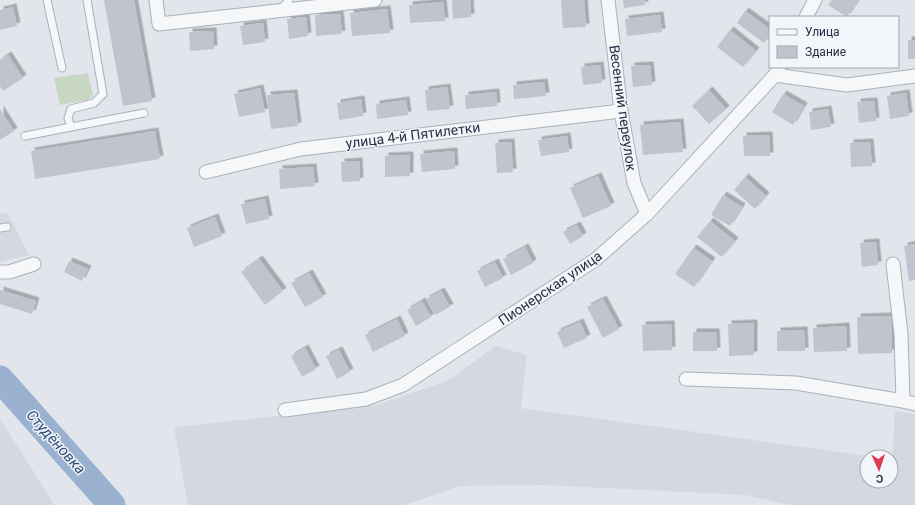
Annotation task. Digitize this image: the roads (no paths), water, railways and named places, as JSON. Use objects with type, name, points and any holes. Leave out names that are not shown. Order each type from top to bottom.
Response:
[{"type":"street","points":[[156,0],[159,24],[278,12],[375,0]]},
{"type":"street","name":"Весенний переулок","points":[[608,0],[621,110],[634,183],[647,214]]},
{"type":"street","points":[[806,16],[814,0]]},
{"type":"street","points":[[777,71],[847,85],[915,76]]},
{"type":"street","name":"Пионерская улица","points":[[285,410],[366,399],[403,386],[595,260],[647,214],[777,71]]},
{"type":"street","name":"улица 4-й Пятилетки","points":[[206,172],[301,149],[621,110]]},
{"type":"street","points":[[4,272],[34,264]]},
{"type":"street","points":[[686,379],[796,383],[909,403],[893,264]]},
{"type":"lane","points":[[47,0],[62,68]]},
{"type":"lane","points":[[71,127],[68,118],[71,109],[94,103],[103,94],[88,0]]},
{"type":"lane","points":[[278,12],[289,0]]},
{"type":"lane","points":[[25,136],[144,113]]},
{"type":"waterway","name":"Студёновка","points":[[0,379],[112,505]]}]
